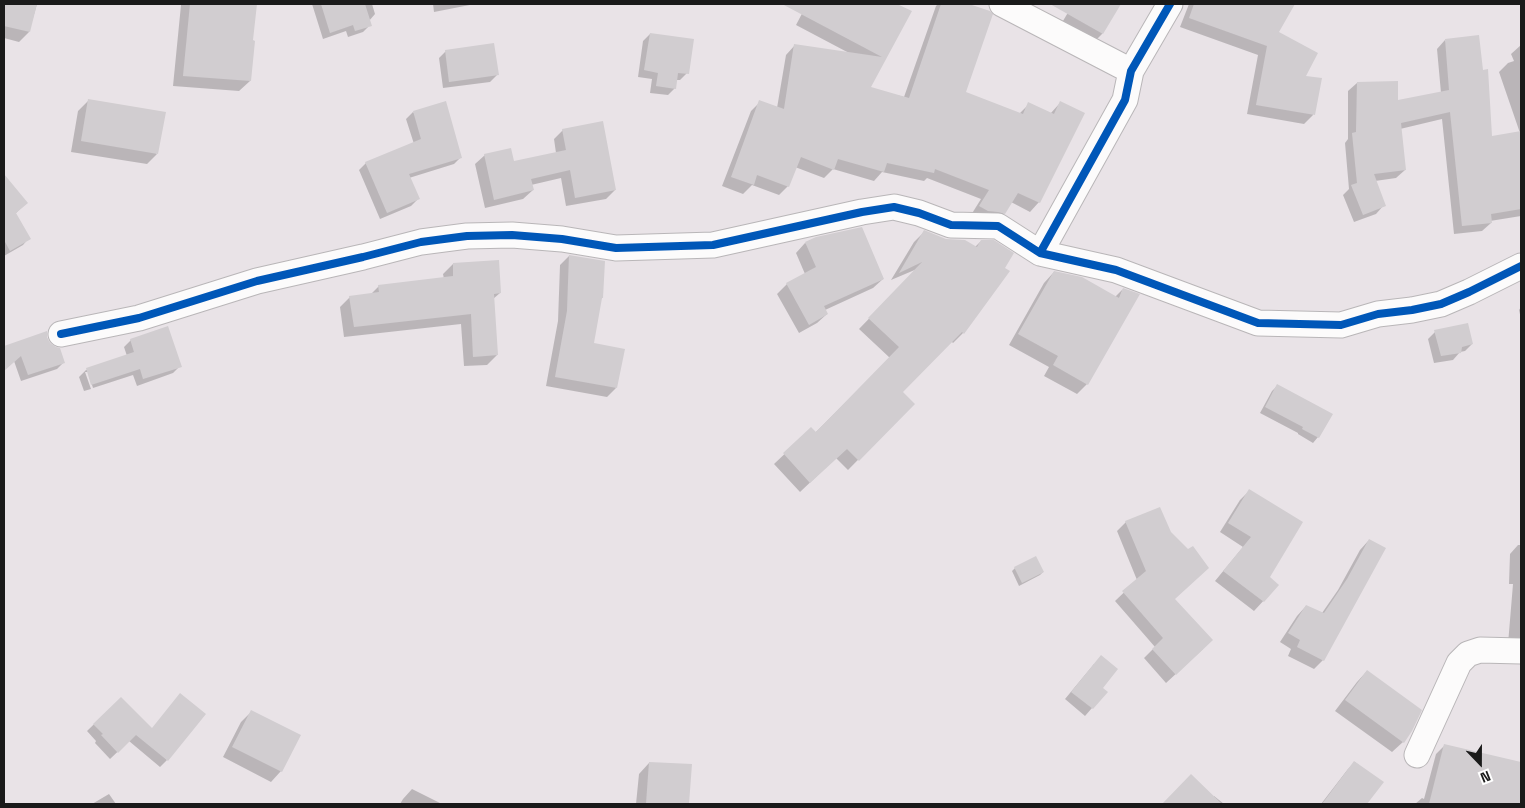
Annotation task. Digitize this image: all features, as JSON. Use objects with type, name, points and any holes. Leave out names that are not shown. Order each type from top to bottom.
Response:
[{"type":"street","points":[[1002,4],[1131,71]]},
{"type":"street","points":[[1040,253],[1125,100],[1131,71],[1170,4]]},
{"type":"street","points":[[60,334],[139,318],[257,281],[421,242],[467,236],[512,235],[562,239],[616,248],[713,245],[862,212],[894,207],[919,213],[951,225],[998,226],[1040,253],[1116,270],[1258,323],[1341,325],[1378,314],[1441,304],[1521,266]]},
{"type":"street","points":[[1417,755],[1459,663],[1468,654],[1480,650],[1521,651]]},
{"type":"building","points":[[4,4],[37,4],[30,32],[4,26]]},
{"type":"building","points":[[190,4],[257,4],[251,81],[183,76]]},
{"type":"building","points":[[321,4],[365,4],[372,26],[355,31],[353,25],[330,33]]},
{"type":"building","points":[[782,4],[897,4],[912,11],[871,87],[909,98],[941,4],[969,4],[990,11],[993,14],[966,92],[1023,114],[1028,102],[1054,114],[1060,101],[1085,113],[1040,203],[1018,193],[1005,214],[988,211],[979,206],[989,190],[935,169],[934,173],[887,163],[884,172],[838,159],[834,170],[801,157],[789,187],[757,175],[754,185],[731,177],[759,100],[784,109],[794,44],[882,57]]},
{"type":"building","points":[[1050,4],[1121,4],[1103,34]]},
{"type":"building","points":[[1194,4],[1295,4],[1279,32],[1318,53],[1306,76],[1322,78],[1315,115],[1256,105],[1267,46],[1189,18]]},
{"type":"building","points":[[650,33],[694,39],[689,74],[678,73],[676,89],[656,86],[658,73],[644,70]]},
{"type":"building","points":[[1479,35],[1483,70],[1488,69],[1492,136],[1521,131],[1521,209],[1491,214],[1492,223],[1462,226],[1450,112],[1401,123],[1406,170],[1374,174],[1386,206],[1363,215],[1351,185],[1357,183],[1352,133],[1356,132],[1357,82],[1398,81],[1398,100],[1449,90],[1445,39]]},
{"type":"building","points":[[494,43],[499,75],[449,82],[445,50]]},
{"type":"building","points":[[88,99],[166,112],[158,154],[81,141]]},
{"type":"building","points":[[446,101],[462,158],[409,174],[420,199],[387,213],[365,162],[421,139],[413,111]]},
{"type":"building","points":[[603,121],[616,190],[575,198],[570,170],[531,179],[534,190],[494,200],[484,154],[511,148],[514,161],[566,150],[562,129]]},
{"type":"building","points":[[4,174],[28,203],[16,213],[31,239],[10,251],[4,240]]},
{"type":"building","points":[[862,227],[884,279],[824,306],[828,314],[809,325],[786,283],[816,267],[805,242],[816,237]]},
{"type":"building","points":[[924,230],[946,239],[965,240],[977,247],[981,240],[994,240],[1014,253],[1005,268],[1010,271],[964,334],[962,332],[903,392],[915,404],[859,461],[847,449],[810,483],[783,453],[811,427],[816,432],[899,347],[868,318],[922,262],[899,273]]},
{"type":"building","points":[[569,255],[605,261],[603,298],[594,343],[625,349],[617,388],[555,377],[567,311]]},
{"type":"building","points":[[499,260],[501,293],[494,294],[498,355],[473,357],[471,314],[354,327],[349,296],[379,292],[378,285],[453,276],[453,263]]},
{"type":"building","points":[[1054,271],[1082,277],[1119,298],[1123,288],[1140,294],[1088,385],[1053,365],[1058,356],[1018,334]]},
{"type":"building","points":[[1468,323],[1473,344],[1462,347],[1461,353],[1441,356],[1434,330]]},
{"type":"building","points":[[168,326],[182,367],[143,379],[140,369],[91,385],[86,368],[134,352],[130,339]]},
{"type":"building","points":[[47,331],[50,343],[60,348],[65,363],[28,375],[21,356],[4,371],[4,346]]},
{"type":"building","points":[[1277,384],[1333,414],[1319,438],[1302,429],[1303,427],[1265,407]]},
{"type":"building","points":[[1249,489],[1303,522],[1270,577],[1279,585],[1264,602],[1223,571],[1251,537],[1228,523]]},
{"type":"building","points":[[1160,507],[1171,532],[1188,549],[1193,546],[1209,568],[1175,599],[1213,640],[1176,675],[1152,649],[1163,638],[1122,591],[1146,571],[1125,521]]},
{"type":"building","points":[[1369,539],[1386,548],[1324,661],[1297,647],[1300,640],[1288,633],[1306,605],[1324,613],[1347,579]]},
{"type":"building","points":[[1036,556],[1044,572],[1022,583],[1014,567]]},
{"type":"building","points":[[1101,655],[1118,669],[1103,688],[1108,692],[1093,709],[1071,692]]},
{"type":"building","points":[[1367,670],[1422,710],[1404,743],[1345,700]]},
{"type":"building","points":[[180,693],[206,714],[168,761],[136,735],[118,753],[93,724],[121,697],[152,728]]},
{"type":"building","points":[[251,710],[301,735],[282,772],[232,747]]},
{"type":"building","points":[[1444,744],[1521,762],[1521,804],[1429,804]]},
{"type":"building","points":[[1354,761],[1384,782],[1367,804],[1322,804]]},
{"type":"building","points":[[649,762],[692,764],[689,804],[646,804]]},
{"type":"building","points":[[1191,774],[1222,804],[1162,804]]},
{"type":"cycle path","points":[[1040,253],[1125,100],[1131,71],[1170,4]]},
{"type":"cycle path","points":[[61,334],[139,318],[257,281],[421,242],[467,236],[512,235],[562,239],[616,248],[713,245],[862,212],[894,207],[919,213],[951,225],[998,226],[1040,253],[1116,270],[1258,323],[1341,325],[1378,314],[1441,304],[1521,266]]}]
